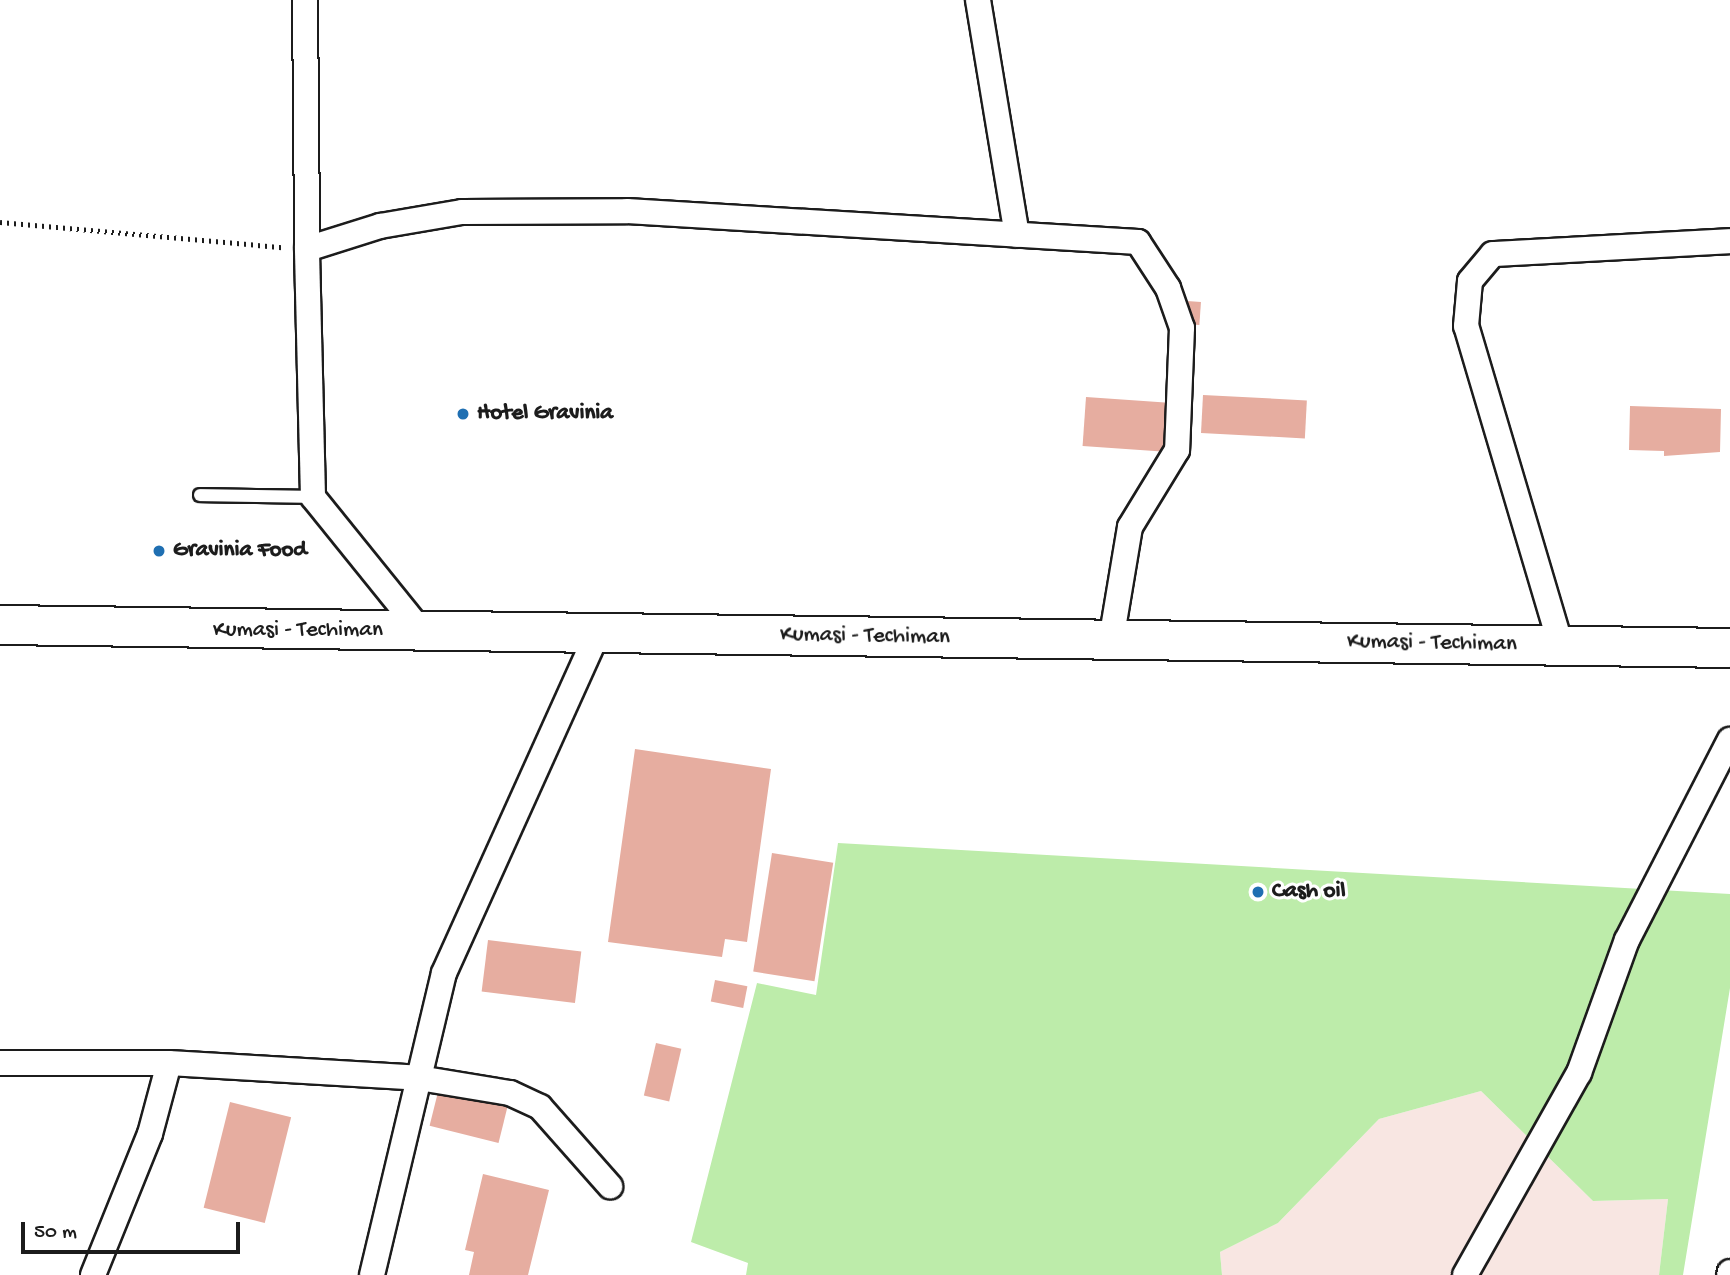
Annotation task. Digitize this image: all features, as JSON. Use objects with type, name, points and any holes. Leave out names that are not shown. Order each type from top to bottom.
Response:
[{"type":"highway","name":"Kumasi - Techiman","points":[[0,625],[1730,648]]},
{"type":"street","points":[[304,0],[313,497],[421,631]]},
{"type":"street","points":[[978,0],[1017,235]]},
{"type":"street","points":[[307,249],[380,226],[462,212],[627,211],[1138,242],[1168,288],[1182,328],[1177,450],[1130,527],[1111,641]]},
{"type":"street","points":[[1561,646],[1466,326],[1470,281],[1493,254],[1730,241]]},
{"type":"street","points":[[372,1275],[444,973],[598,632]]},
{"type":"street","points":[[1465,1275],[1579,1073],[1627,940],[1730,740]]},
{"type":"street","points":[[0,1063],[169,1063],[419,1078],[510,1093],[540,1107],[610,1185]]},
{"type":"street","points":[[93,1275],[150,1134],[169,1063]]},
{"type":"lane","points":[[200,495],[313,497]]},
{"type":"path","points":[[0,222],[307,249]]},
{"type":"shaded area","points":[[1481,1091],[1593,1201],[1668,1199],[1659,1275],[1222,1275],[1220,1252],[1278,1223],[1379,1119]]},
{"type":"green space","points":[[838,843],[1730,894],[1730,988],[1683,1275],[1659,1275],[1668,1199],[1593,1201],[1481,1091],[1379,1119],[1278,1223],[1220,1252],[1222,1275],[746,1275],[748,1263],[691,1242],[757,983],[816,995]]},
{"type":"building","points":[[1187,301],[1201,302],[1199,325],[1185,324]]},
{"type":"building","points":[[1203,395],[1307,400],[1305,438],[1201,433]]},
{"type":"building","points":[[1086,397],[1176,403],[1172,452],[1083,446]]},
{"type":"building","points":[[1630,406],[1721,409],[1720,452],[1664,456],[1664,451],[1629,450]]},
{"type":"building","points":[[635,749],[771,769],[747,942],[725,939],[722,957],[608,942]]},
{"type":"building","points":[[772,853],[833,863],[814,981],[753,972]]},
{"type":"building","points":[[488,940],[581,951],[575,1003],[482,992]]},
{"type":"building","points":[[715,980],[747,986],[743,1008],[711,1002]]},
{"type":"building","points":[[656,1043],[681,1049],[669,1101],[644,1096]]},
{"type":"building","points":[[440,1084],[509,1101],[498,1143],[430,1126]]},
{"type":"building","points":[[230,1102],[291,1117],[265,1223],[204,1208]]},
{"type":"building","points":[[483,1174],[549,1190],[528,1275],[469,1275],[474,1252],[465,1250]]},
{"type":"place","name":"Hotel Gravinia","points":[[463,414]]},
{"type":"place","name":"Gravinia Food","points":[[159,551]]},
{"type":"place","name":"Cash oil","points":[[1258,892]]}]
